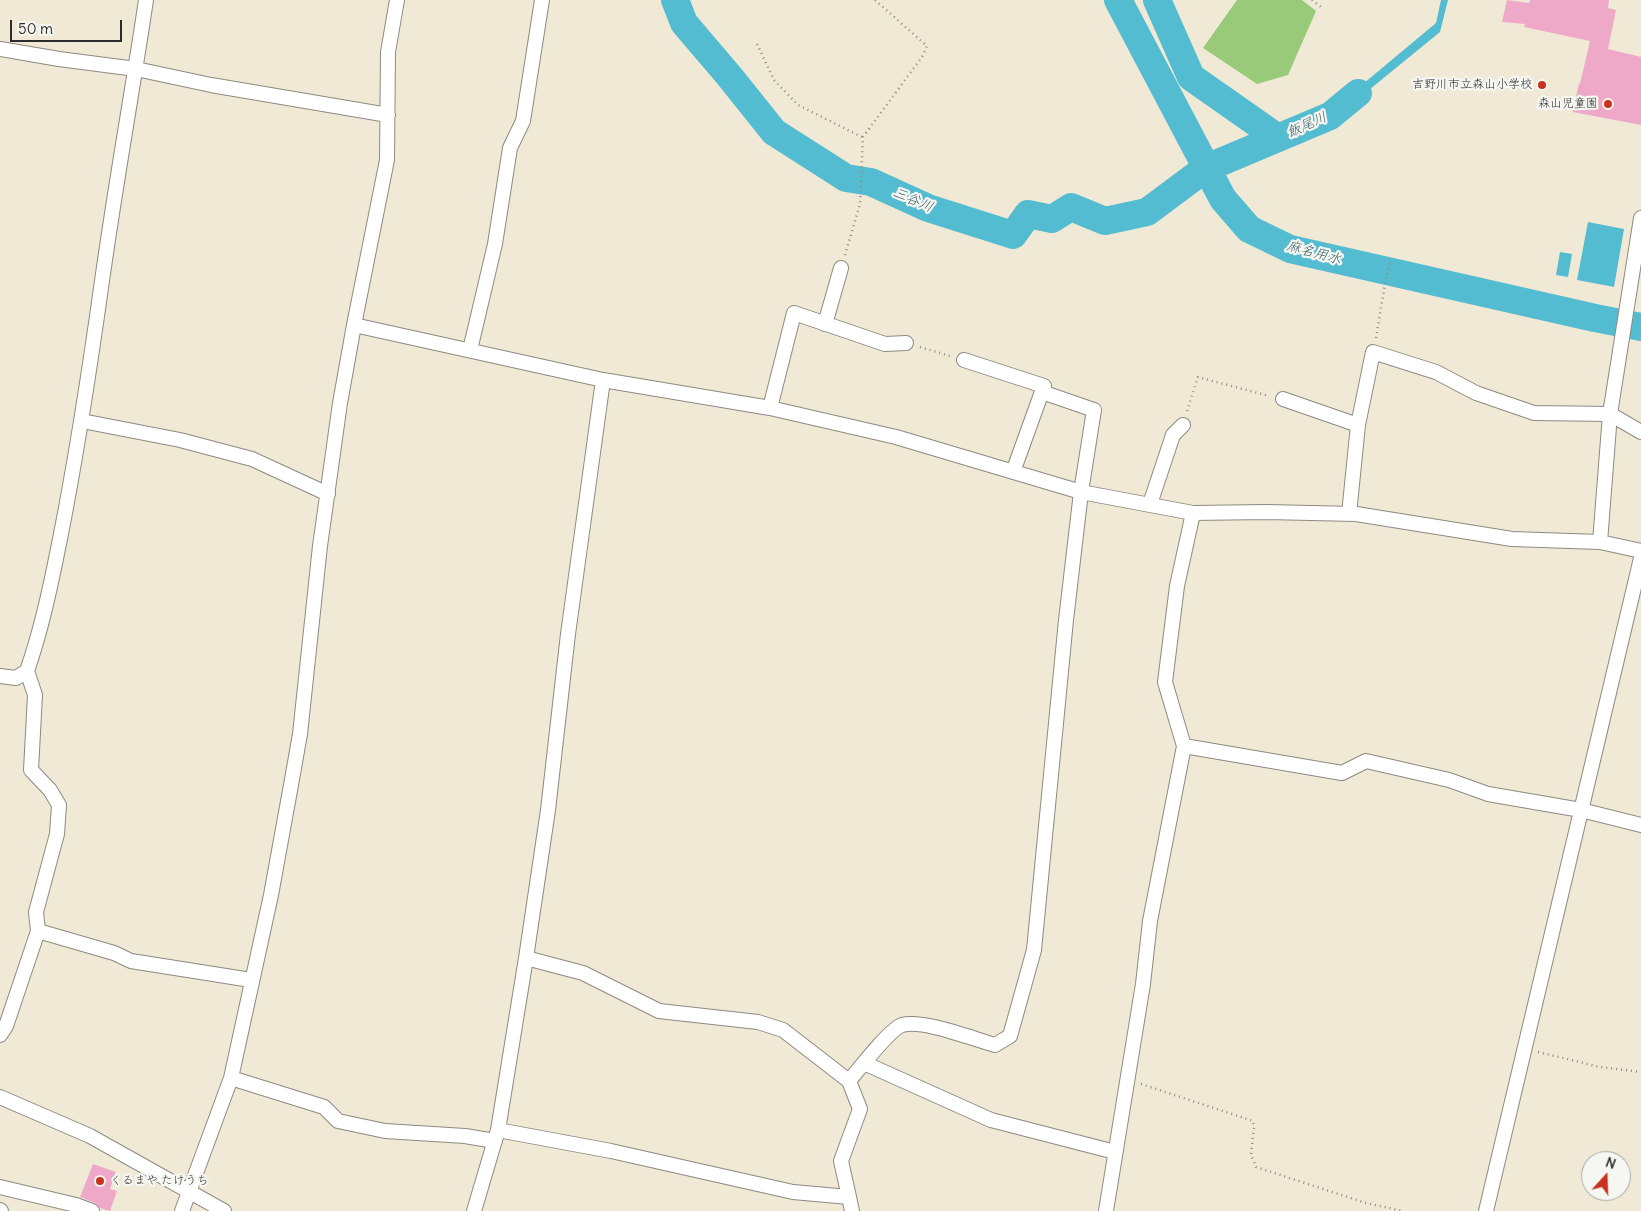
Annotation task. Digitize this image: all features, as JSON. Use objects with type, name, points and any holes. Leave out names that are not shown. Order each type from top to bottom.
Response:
[{"type":"street","points":[[0,676],[16,678],[27,671],[38,640],[50,586],[82,420],[105,258],[146,0]]},
{"type":"street","points":[[182,1211],[231,1078],[271,894],[300,734],[320,546],[340,403],[387,160],[388,52],[397,0]]},
{"type":"street","points":[[470,350],[495,244],[510,148],[522,121],[542,0]]},
{"type":"street","points":[[0,49],[136,69],[211,85],[388,115]]},
{"type":"street","points":[[1600,542],[1610,414],[1641,218]]},
{"type":"street","points":[[825,324],[841,268]]},
{"type":"street","points":[[770,408],[794,313],[885,344],[906,342]]},
{"type":"street","points":[[354,325],[603,380],[770,408],[896,437],[1081,492],[1193,513],[1349,514],[1512,539],[1600,542],[1641,551]]},
{"type":"street","points":[[1349,514],[1358,426],[1374,352],[1436,372],[1476,393],[1534,413],[1610,414],[1641,432]]},
{"type":"street","points":[[964,360],[1044,386],[1013,472]]},
{"type":"street","points":[[474,1211],[496,1136],[526,958],[548,810],[568,634],[603,380]]},
{"type":"street","points":[[849,1081],[888,1036],[901,1026],[923,1025],[995,1045],[1010,1036],[1034,950],[1066,620],[1081,492],[1094,410],[1042,392]]},
{"type":"street","points":[[1283,399],[1358,426]]},
{"type":"street","points":[[82,420],[180,440],[252,459],[328,494]]},
{"type":"street","points":[[1150,504],[1173,436],[1183,424]]},
{"type":"street","points":[[1106,1211],[1143,984],[1150,921],[1184,746],[1165,682],[1177,586],[1193,513]]},
{"type":"street","points":[[1486,1211],[1641,558]]},
{"type":"street","points":[[0,1035],[6,1026],[38,931],[36,912],[57,834],[59,805],[50,790],[31,770],[36,694],[27,671]]},
{"type":"street","points":[[1184,746],[1342,773],[1366,761],[1449,780],[1488,794],[1581,810],[1641,825]]},
{"type":"street","points":[[38,931],[114,953],[131,960],[252,980]]},
{"type":"street","points":[[526,958],[583,973],[659,1011],[758,1022],[783,1030],[849,1081],[860,1108],[842,1161],[852,1211]]},
{"type":"street","points":[[864,1064],[991,1120],[1116,1152]]},
{"type":"street","points":[[231,1078],[324,1107],[338,1121],[385,1130],[465,1136],[496,1136],[611,1152],[792,1192],[849,1197]]},
{"type":"street","points":[[0,1097],[90,1136],[224,1211]]},
{"type":"street","points":[[0,1187],[92,1211]]},
{"type":"path","points":[[841,268],[860,204],[863,137],[922,57],[927,46],[875,0]]},
{"type":"path","points":[[1312,0],[1321,7]]},
{"type":"path","points":[[757,44],[774,80],[798,105],[863,137]]},
{"type":"path","points":[[1374,352],[1386,278],[1391,261]]},
{"type":"path","points":[[906,342],[964,360]]},
{"type":"path","points":[[1183,424],[1198,377],[1283,399]]},
{"type":"path","points":[[1524,1049],[1600,1067],[1641,1072]]},
{"type":"path","points":[[1127,1079],[1253,1121],[1251,1155],[1256,1167],[1366,1203],[1403,1211]]},
{"type":"green space","points":[[1237,0],[1302,0],[1316,11],[1288,75],[1257,84],[1203,48]]},
{"type":"water","points":[[1441,0],[1448,0],[1440,32],[1331,121],[1327,114],[1436,23]]},
{"type":"water","points":[[1588,222],[1624,229],[1614,287],[1577,280]]},
{"type":"water","points":[[1560,252],[1572,254],[1568,277],[1556,275]]},
{"type":"building","points":[[1507,0],[1529,3],[1530,0],[1609,0],[1608,8],[1616,10],[1608,49],[1641,57],[1641,125],[1573,112],[1590,41],[1524,27],[1525,24],[1502,22]]},
{"type":"building","name":"くるまや たけうち","points":[[93,1164],[116,1172],[110,1189],[117,1191],[110,1211],[100,1208],[95,1203],[80,1197]]},
{"type":"waterway","name":"三谷川","points":[[675,0],[684,23],[774,132],[846,178],[871,182],[928,208],[1013,235],[1028,214],[1052,219],[1071,207],[1105,221],[1147,212],[1198,174]]},
{"type":"waterway","name":"麻名用水","points":[[1118,0],[1223,199],[1249,229],[1290,249],[1641,327]]},
{"type":"waterway","name":"飯尾川","points":[[1157,0],[1191,77],[1278,138]]},
{"type":"waterway","name":"飯尾川","points":[[1216,164],[1330,116],[1358,93]]},
{"type":"place","name":"吉野川市立森山小学校","points":[[1542,85]]},
{"type":"place","name":"森山児童園","points":[[1608,104]]},
{"type":"place","name":"くるまや たけうち","points":[[100,1181]]}]
